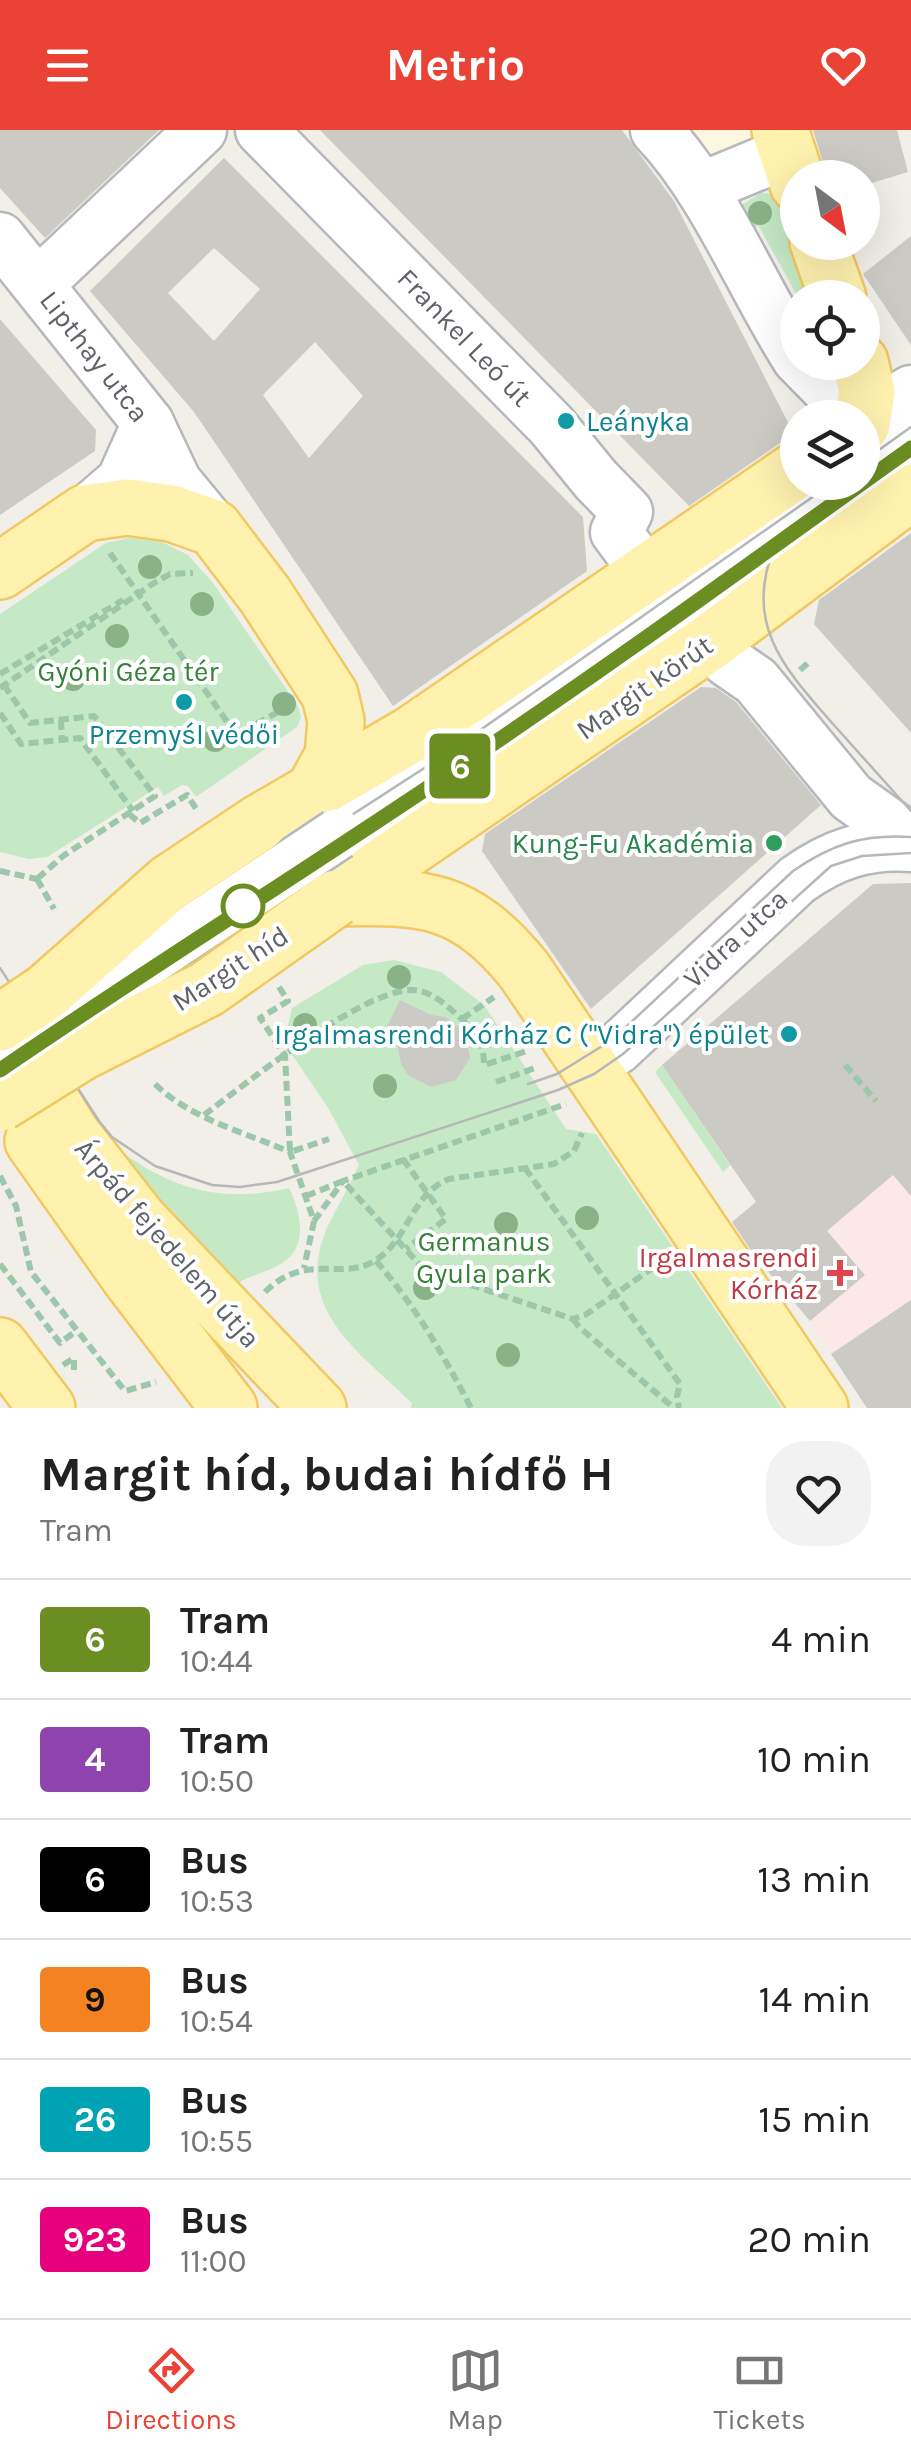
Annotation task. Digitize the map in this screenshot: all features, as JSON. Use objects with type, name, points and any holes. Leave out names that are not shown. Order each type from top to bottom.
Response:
[{"type":"main road","points":[[342,849],[412,734],[780,481]]},
{"type":"main road","name":"Margit körút","points":[[342,849],[710,642],[911,492]]},
{"type":"main road","points":[[0,571],[85,514],[127,507],[171,513],[214,528],[312,662],[330,696],[336,721],[333,756],[342,849]]},
{"type":"main road","points":[[16,1051],[169,882],[342,849],[406,896],[456,909],[504,946],[524,970],[562,1072],[820,1408]]},
{"type":"main road","name":"Margit híd","points":[[16,1051],[207,989],[342,849]]},
{"type":"main road","name":"Árpád fejedelem útja","points":[[16,1051],[130,1278],[229,1408]]},
{"type":"main road","name":"Árpád fejedelem útja","points":[[16,1051],[139,1220],[318,1408]]},
{"type":"main road","points":[[0,1346],[47,1408]]},
{"type":"street","points":[[39,284],[200,130]]},
{"type":"street","name":"Frankel Leó út","points":[[262,130],[551,425],[627,512],[616,532],[633,556]]},
{"type":"street","points":[[656,130],[702,188],[780,327]]},
{"type":"street","points":[[702,188],[788,156]]},
{"type":"street","name":"Lipthay utca","points":[[0,238],[148,423],[176,482],[214,528]]},
{"type":"street","points":[[818,380],[838,400]]},
{"type":"street","points":[[880,412],[911,391]]},
{"type":"street","points":[[85,514],[122,481],[148,423]]},
{"type":"street","points":[[880,458],[911,436]]},
{"type":"street","name":"Margit körút","points":[[342,849],[821,500]]},
{"type":"street","points":[[727,661],[756,680],[852,797],[903,841]]},
{"type":"street","name":"Vidra utca","points":[[562,1072],[618,1048],[824,860],[859,848],[903,841]]},
{"type":"path","points":[[0,674],[115,603],[137,594]]},
{"type":"path","points":[[37,880],[62,856],[155,796],[94,716],[30,722],[2,686],[137,594]]},
{"type":"path","points":[[137,594],[232,729],[245,730],[303,698]]},
{"type":"path","points":[[800,670],[808,663]]},
{"type":"path","points":[[0,714],[22,744],[80,738],[140,823],[186,796],[197,810]]},
{"type":"path","points":[[60,720],[62,740]]},
{"type":"path","points":[[0,871],[37,880],[54,910]]},
{"type":"path","points":[[204,1115],[284,1055],[381,996],[412,990],[438,998],[480,1038],[484,1066],[527,1050],[562,1072]]},
{"type":"path","points":[[462,1019],[503,991]]},
{"type":"path","points":[[284,996],[288,1001],[260,1018],[284,1055],[290,1152],[314,1221]]},
{"type":"path","points":[[846,1066],[876,1101]]},
{"type":"path","points":[[496,1082],[562,1072]]},
{"type":"path","points":[[306,1196],[403,1159],[562,1072]]},
{"type":"path","points":[[155,1084],[166,1096],[290,1152],[330,1139]]},
{"type":"path","points":[[343,1181],[314,1221],[304,1268],[364,1266],[376,1261],[397,1239],[425,1192],[448,1179],[565,1160],[581,1139],[584,1124]]},
{"type":"path","points":[[403,1159],[446,1220],[406,1249]]},
{"type":"path","points":[[525,1168],[680,1384],[676,1408]]},
{"type":"path","points":[[0,1176],[11,1195],[31,1272],[125,1391]]},
{"type":"path","points":[[343,1181],[432,1277],[474,1286],[574,1319],[676,1408]]},
{"type":"path","points":[[0,1194],[11,1195]]},
{"type":"path","points":[[574,1319],[677,1251]]},
{"type":"path","points":[[376,1261],[435,1338],[471,1408]]},
{"type":"path","points":[[0,1264],[60,1343],[76,1331]]},
{"type":"shaded area","points":[[676,130],[764,130],[766,134],[708,164]]},
{"type":"shaded area","name":"Irgalmasrendi Kórház","points":[[911,1071],[911,1408],[867,1408],[810,1321],[729,1225]]},
{"type":"green space","points":[[761,193],[775,194],[780,202],[780,260],[802,260],[810,280],[789,280],[758,225],[746,240],[740,206]]},
{"type":"green space","name":"Gyóni Géza tér","points":[[128,538],[160,541],[188,555],[213,583],[298,706],[301,717],[297,727],[196,797],[188,786],[182,785],[164,796],[158,787],[47,857],[29,859],[0,852],[0,614],[106,543]]},
{"type":"green space","name":"Germanus Gyula park","points":[[394,960],[441,972],[484,1005],[566,1129],[596,1134],[782,1408],[411,1408],[412,1403],[353,1347],[325,1306],[318,1283],[318,1257],[327,1228],[359,1165],[327,1106],[284,1043],[292,1008],[363,965]]},
{"type":"green space","points":[[662,1065],[730,1165],[723,1172],[655,1072]]},
{"type":"green space","points":[[115,1147],[156,1173],[197,1189],[241,1194],[289,1188],[299,1219],[295,1249],[279,1265],[236,1284],[146,1191]]},
{"type":"building","points":[[0,130],[159,130],[45,238],[0,188]]},
{"type":"building","points":[[320,130],[622,130],[674,201],[780,407],[780,443],[689,506]]},
{"type":"building","points":[[813,130],[897,130],[908,172],[880,181],[880,160],[822,160]]},
{"type":"building","points":[[224,158],[583,517],[587,571],[393,706],[194,412],[90,291]],"holes":[[[214,248],[260,289],[214,341],[168,293]],[[315,342],[363,396],[309,458],[263,395]]]},
{"type":"building","points":[[911,236],[911,345],[880,299],[880,280],[867,280],[863,274]]},
{"type":"building","points":[[0,319],[96,430],[95,451],[0,515]]},
{"type":"building","points":[[911,533],[911,733],[814,624],[819,600]]},
{"type":"building","points":[[701,687],[716,688],[736,702],[821,805],[591,1009],[482,851],[485,834]]},
{"type":"building","points":[[911,883],[911,1196],[893,1175],[827,1231],[865,1275],[810,1321],[754,1255],[732,1222],[756,1202],[662,1065],[873,884]]},
{"type":"building","points":[[400,1000],[431,1015],[445,1017],[465,1032],[470,1058],[456,1080],[431,1087],[408,1075],[401,1064],[397,1042],[383,1035]]},
{"type":"building","points":[[911,1300],[911,1408],[867,1408],[831,1354]]},
{"type":"tram line","points":[[880,449],[911,427]]},
{"type":"tram line","points":[[0,1070],[517,727],[911,448]]},
{"type":"tram line","name":"6","points":[[0,1070],[141,973],[456,770],[684,613],[911,448]]},
{"type":"tram line","points":[[0,1048],[131,958],[446,754],[808,500]]},
{"type":"tram line","points":[[775,545],[766,573],[764,598],[773,643],[798,683],[911,811]]},
{"type":"tram line","points":[[528,1084],[557,1074],[612,1040],[793,871],[835,848],[863,839],[911,837]]},
{"type":"tram line","points":[[0,968],[112,1137],[155,1166],[212,1185],[240,1187],[277,1182],[558,1090],[594,1074],[623,1054],[831,866],[862,856],[911,853]]},
{"type":"place","name":"Leányka","points":[[566,421]]},
{"type":"place","name":"Przemyśl védői","points":[[184,702]]},
{"type":"place","name":"Kung-Fu Akadémia","points":[[774,843]]},
{"type":"place","name":"Irgalmasrendi Kórház C (\"Vidra\") épület","points":[[789,1034]]},
{"type":"place","name":"Irgalmasrendi Kórház","points":[[840,1273]]}]
